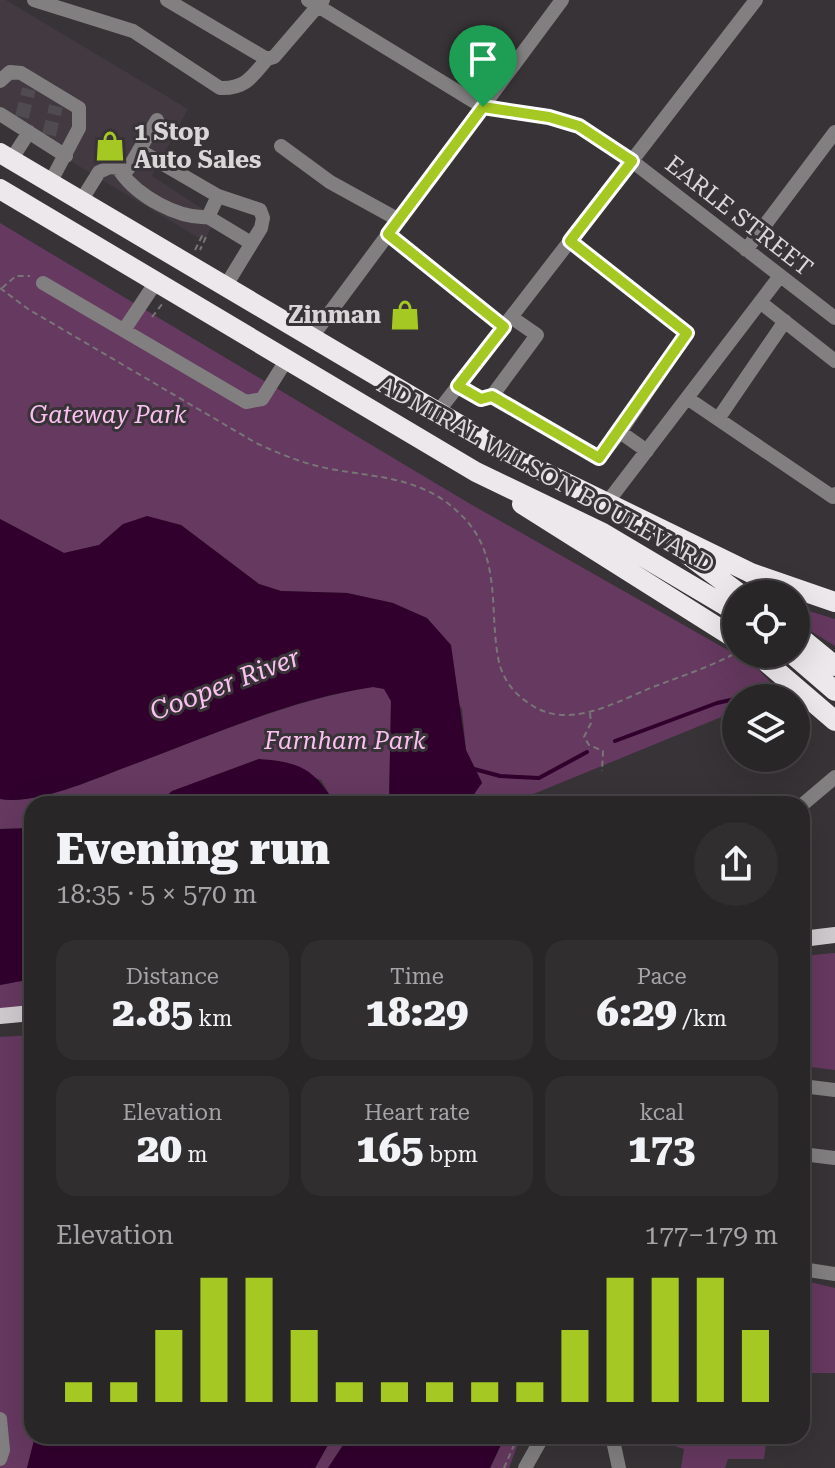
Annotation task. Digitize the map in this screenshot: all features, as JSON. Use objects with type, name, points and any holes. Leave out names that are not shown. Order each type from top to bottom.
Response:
[{"type":"highway","name":"ADMIRAL WILSON BOULEVARD","points":[[6,156],[437,413],[606,504],[773,582],[835,602]]},
{"type":"highway","name":"ADMIRAL WILSON BOULEVARD","points":[[0,189],[476,472],[603,533],[722,604]]},
{"type":"highway","points":[[476,472],[568,536],[722,630]]},
{"type":"highway","points":[[658,530],[722,582]]},
{"type":"highway","points":[[810,645],[835,666]]},
{"type":"highway","points":[[775,668],[835,721]]},
{"type":"highway","points":[[810,668],[834,690]]},
{"type":"main road","points":[[810,938],[835,935]]},
{"type":"main road","points":[[0,1016],[24,1014]]},
{"type":"street","points":[[34,0],[133,31],[220,88],[235,89],[247,83],[267,59],[274,57],[316,2]]},
{"type":"street","points":[[167,0],[267,59]]},
{"type":"street","points":[[311,338],[562,0]]},
{"type":"street","points":[[437,413],[756,0]]},
{"type":"street","name":"EARLE STREET","points":[[316,2],[483,107],[549,117],[579,126],[632,161],[835,318]]},
{"type":"street","points":[[0,81],[10,72],[21,73],[30,84],[57,100],[79,108],[81,117],[66,156],[50,183]]},
{"type":"street","points":[[0,114],[47,138],[66,156]]},
{"type":"street","points":[[120,171],[128,169],[157,120]]},
{"type":"street","points":[[6,156],[23,125]]},
{"type":"street","points":[[746,250],[835,132]]},
{"type":"street","points":[[281,146],[351,195],[399,220]]},
{"type":"street","points":[[139,150],[218,196],[260,210],[263,218],[225,287]]},
{"type":"street","points":[[81,201],[99,172],[110,167],[120,171],[129,184],[181,215],[208,217],[251,243]]},
{"type":"street","points":[[208,217],[218,196]]},
{"type":"street","points":[[388,234],[508,322],[537,335],[492,396],[481,399],[458,386]]},
{"type":"street","points":[[492,396],[599,458],[687,333],[570,241]]},
{"type":"street","points":[[606,504],[780,276]]},
{"type":"street","points":[[124,330],[156,282]]},
{"type":"street","points":[[43,283],[246,402],[262,399],[287,359]]},
{"type":"street","points":[[760,302],[835,361]]},
{"type":"street","points":[[718,419],[785,321]]},
{"type":"street","points":[[687,398],[833,497],[835,494]]},
{"type":"street","points":[[620,432],[647,451]]},
{"type":"street","points":[[810,798],[835,777]]},
{"type":"street","points":[[810,1087],[835,1090]]},
{"type":"street","points":[[810,1155],[835,1158]]},
{"type":"street","points":[[810,1270],[835,1274]]},
{"type":"street","points":[[0,1419],[3,1450],[0,1459]]},
{"type":"street","points":[[525,1468],[538,1444]]},
{"type":"street","points":[[614,1444],[619,1468]]},
{"type":"path","points":[[199,244],[202,236],[206,237],[200,251]]},
{"type":"path","points":[[43,283],[24,273],[1,288],[28,309],[256,443],[287,458],[329,469],[416,484],[441,497],[462,515],[486,556],[494,581],[498,658],[505,679],[518,696],[535,708],[561,716],[590,712],[722,659]]},
{"type":"path","points":[[590,712],[591,723],[584,737],[589,745],[603,751],[602,771]]},
{"type":"path","points":[[504,1468],[514,1444]]},
{"type":"shaded area","points":[[0,0],[6,0],[188,109],[152,176],[217,218],[204,241],[0,119]]},
{"type":"green space","name":"Gateway Park","points":[[0,223],[467,502],[722,647],[722,668],[757,668],[772,684],[722,684],[722,717],[529,796],[472,796],[482,782],[466,750],[462,709],[393,603],[347,593],[281,591],[259,584],[181,525],[123,524],[99,545],[64,553],[0,519]]},
{"type":"green space","points":[[810,611],[835,619],[835,646],[810,631]]},
{"type":"green space","name":"Farnham Park","points":[[384,688],[391,701],[389,796],[330,796],[321,780],[259,759],[167,796],[42,796],[280,710],[342,693]]},
{"type":"green space","name":"Farnham Park","points":[[0,799],[24,799],[24,828],[0,829]]},
{"type":"green space","points":[[835,953],[835,1070],[810,1067],[810,955]]},
{"type":"green space","points":[[24,980],[24,1014],[0,1016],[0,985]]},
{"type":"green space","points":[[24,1036],[24,1444],[34,1444],[27,1468],[0,1468],[0,1037]]},
{"type":"green space","points":[[810,1282],[835,1288],[835,1373],[810,1373]]},
{"type":"green space","points":[[328,1444],[344,1444],[328,1468],[315,1468]]},
{"type":"green space","points":[[501,1444],[518,1444],[509,1468],[490,1468]]},
{"type":"green space","points":[[668,1444],[766,1444],[764,1459],[728,1459],[725,1468],[681,1468],[684,1449]]},
{"type":"water","name":"Cooper River","points":[[147,516],[181,525],[259,584],[281,591],[347,593],[393,603],[427,618],[451,645],[466,750],[482,783],[473,796],[389,796],[391,701],[384,689],[373,687],[280,710],[65,790],[42,796],[24,796],[24,799],[0,799],[0,519],[64,553],[99,545],[123,524]]},
{"type":"water","points":[[259,759],[285,762],[304,769],[320,782],[330,796],[166,796],[172,791]]},
{"type":"water","points":[[24,828],[24,980],[0,985],[0,829]]},
{"type":"water","points":[[33,1444],[328,1444],[315,1468],[27,1468]]},
{"type":"water","points":[[344,1444],[501,1444],[490,1468],[328,1468]]},
{"type":"waterway","points":[[615,741],[722,702]]},
{"type":"waterway","points":[[474,769],[500,776],[539,778],[587,752]]},
{"type":"tunnel","points":[[22,117],[29,89]]},
{"type":"tunnel","points":[[49,135],[56,106]]},
{"type":"place","name":"1 Stop Auto Sales","points":[[110,146]]},
{"type":"place","name":"Zinman","points":[[405,315]]},
{"type":"route","points":[[483,107],[549,117],[579,126],[632,161],[570,241],[687,333],[599,458],[492,396],[481,399],[458,386],[504,327],[388,234],[483,107]]}]
